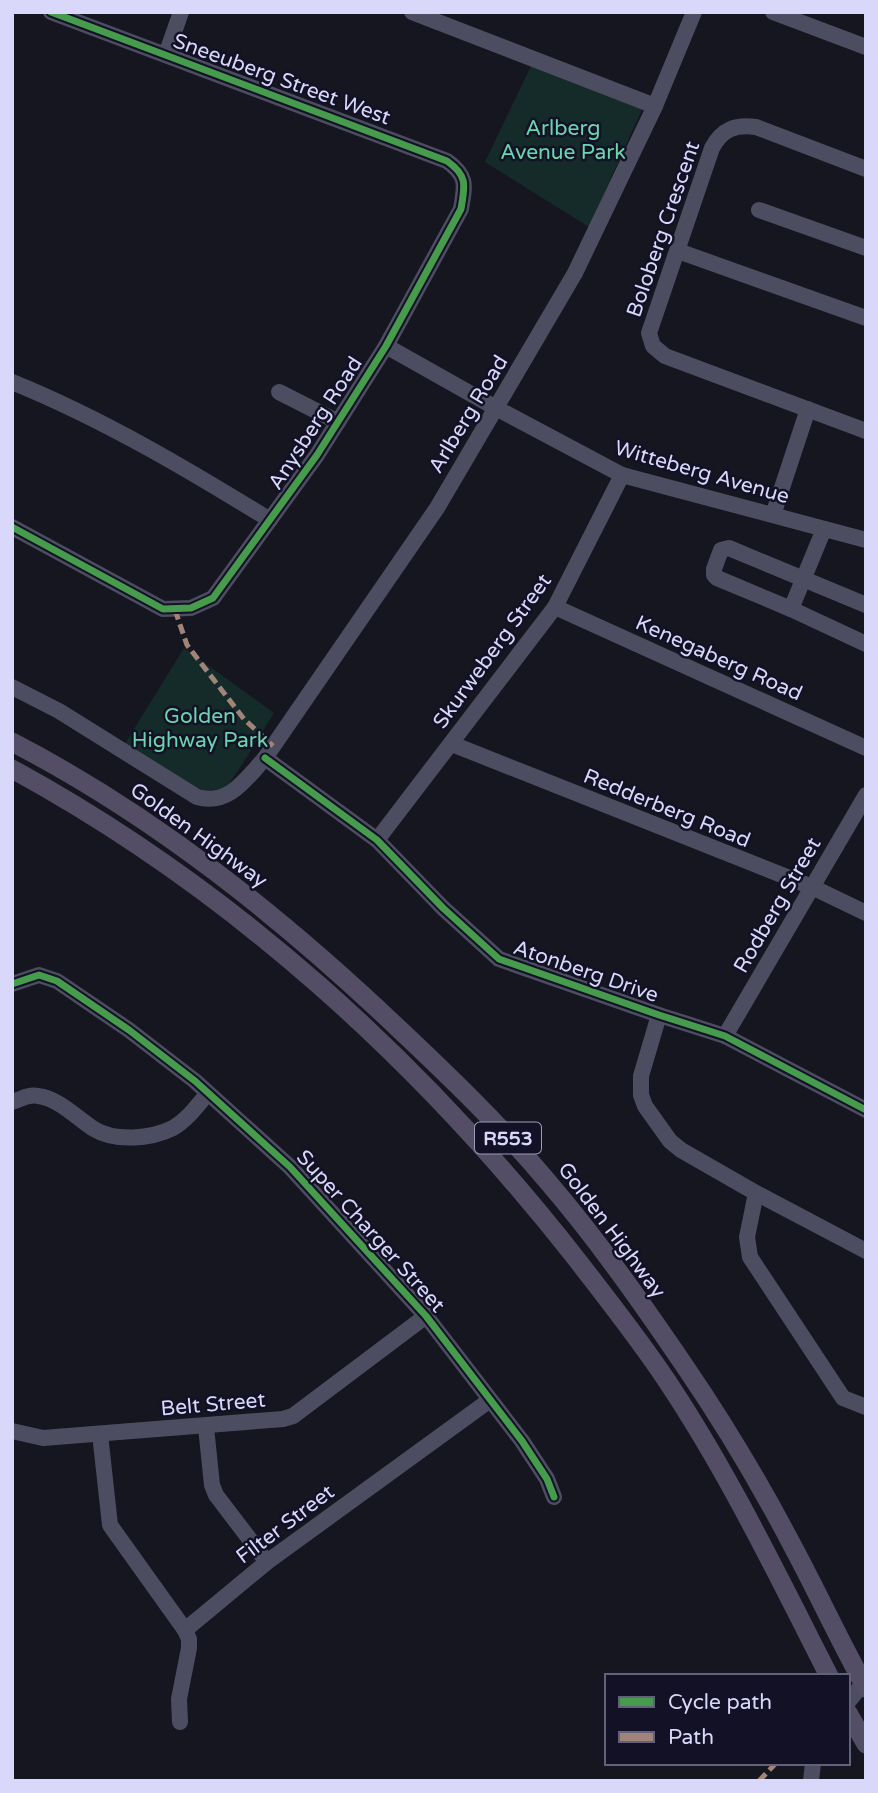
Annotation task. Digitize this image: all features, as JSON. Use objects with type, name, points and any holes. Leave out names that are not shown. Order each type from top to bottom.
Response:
[{"type":"main road","name":"Golden Highway","points":[[12,742],[95,790],[163,834],[293,934],[355,987],[425,1053],[480,1107],[549,1183],[622,1277],[730,1437],[790,1541],[865,1684]]},
{"type":"main road","name":"Golden Highway","points":[[12,769],[111,827],[175,871],[274,947],[341,1004],[454,1114],[552,1228],[667,1381],[729,1481],[828,1674]]},
{"type":"main road","points":[[850,1716],[866,1744]]},
{"type":"street","name":"Sneeuberg Street West","points":[[51,12],[447,161],[461,172],[463,177],[465,189],[461,209]]},
{"type":"street","points":[[166,55],[181,12]]},
{"type":"street","points":[[412,12],[655,106]]},
{"type":"street","name":"Arlberg Road","points":[[12,687],[92,731],[193,795],[205,799],[218,798],[232,792],[265,758],[437,508],[575,273],[655,106],[694,12]]},
{"type":"street","points":[[773,12],[807,18],[866,47]]},
{"type":"street","name":"Boloberg Crescent","points":[[866,169],[756,127],[737,126],[722,134],[712,148],[650,329],[653,346],[665,356],[866,431]]},
{"type":"street","name":"Anysberg Road","points":[[12,527],[158,608],[184,609],[213,598],[338,422],[386,346],[461,209]]},
{"type":"street","points":[[759,210],[866,248]]},
{"type":"street","points":[[678,251],[866,318]]},
{"type":"street","name":"Witteberg Avenue","points":[[386,346],[622,475],[866,540]]},
{"type":"street","points":[[12,382],[62,402],[112,428],[270,520]]},
{"type":"street","points":[[279,392],[338,422]]},
{"type":"street","points":[[773,515],[808,409]]},
{"type":"street","name":"Skurweberg Street","points":[[377,840],[555,607],[622,475]]},
{"type":"street","points":[[791,609],[824,529]]},
{"type":"street","points":[[866,606],[729,548],[721,550],[714,569],[714,575],[866,644]]},
{"type":"street","name":"Kenegaberg Road","points":[[555,607],[866,748]]},
{"type":"street","name":"Redderberg Road","points":[[452,744],[812,887],[866,912]]},
{"type":"street","name":"Atonberg Drive","points":[[265,758],[377,840],[443,908],[499,959],[725,1036],[866,1110]]},
{"type":"street","name":"Rodberg Street","points":[[725,1036],[866,796]]},
{"type":"street","name":"Super Charger Street","points":[[12,984],[39,975],[57,981],[129,1030],[290,1167],[426,1316],[547,1479],[554,1497]]},
{"type":"street","points":[[659,1015],[641,1076],[641,1095],[645,1107],[675,1146],[756,1193],[866,1251]]},
{"type":"street","points":[[12,1102],[27,1096],[43,1097],[107,1136],[121,1137],[149,1135],[174,1127],[187,1117],[207,1094]]},
{"type":"street","points":[[756,1193],[747,1237],[750,1257],[844,1398],[866,1408]]},
{"type":"street","name":"Belt Street","points":[[12,1431],[43,1438],[283,1419],[293,1416],[426,1316]]},
{"type":"street","name":"Filter Street","points":[[185,1630],[267,1563],[490,1400]]},
{"type":"street","points":[[206,1427],[212,1485],[216,1494],[267,1563]]},
{"type":"street","points":[[100,1434],[110,1525],[189,1639],[179,1699],[180,1723]]},
{"type":"street","points":[[850,1700],[865,1684]]},
{"type":"green space","name":"Arlberg Avenue Park","points":[[531,66],[643,107],[589,227],[485,162]]},
{"type":"green space","name":"Golden Highway Park","points":[[184,648],[274,713],[230,782],[215,790],[187,785],[123,747]]},
{"type":"marked path","points":[[175,610],[187,645],[244,719],[273,746]]},
{"type":"marked path","points":[[759,1781],[774,1765]]},
{"type":"cycle path","points":[[12,527],[163,609],[191,608],[213,598],[317,455],[386,346],[461,209],[463,193],[462,176],[447,161],[51,12]]},
{"type":"cycle path","points":[[265,758],[377,840],[443,908],[499,959],[725,1036],[866,1110]]},
{"type":"cycle path","points":[[12,984],[39,975],[57,981],[129,1030],[195,1081],[290,1167],[426,1316],[522,1441],[547,1479],[554,1497]]}]
